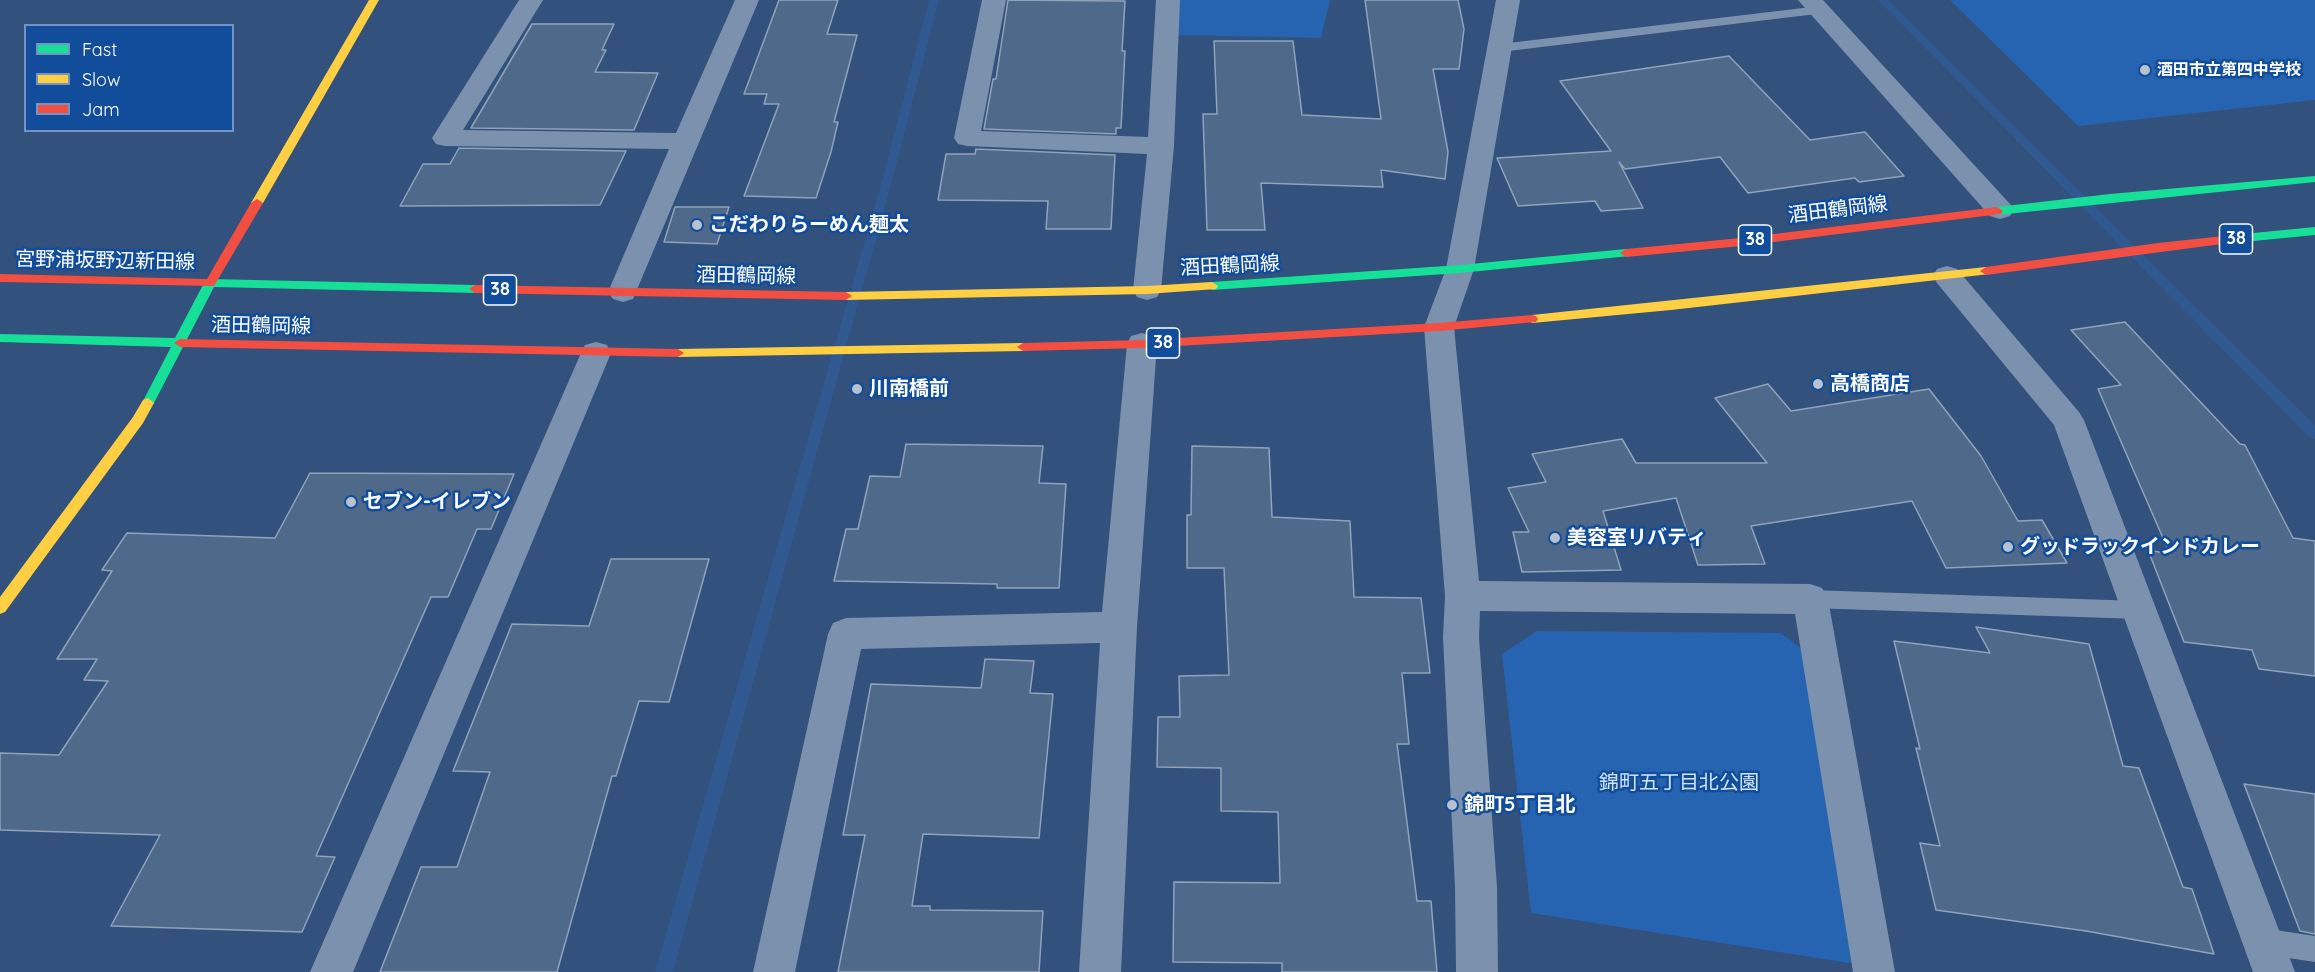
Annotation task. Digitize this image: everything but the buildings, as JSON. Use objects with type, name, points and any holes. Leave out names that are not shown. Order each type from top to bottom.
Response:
[{"type":"main road","points":[[210,283],[374,0]]},
{"type":"main road","name":"酒田鶴岡線","points":[[0,608],[138,420],[210,283],[791,296],[902,296],[1147,290],[1460,269],[1742,242],[2000,210],[2315,179]]},
{"type":"main road","name":"酒田鶴岡線","points":[[180,343],[596,353],[770,352],[1142,344],[1439,327],[1671,306],[1947,276],[2158,247],[2315,231]]},
{"type":"main road","name":"宮野浦坂野辺新田線","points":[[0,278],[210,283]]},
{"type":"main road","points":[[0,338],[180,343]]},
{"type":"street","points":[[531,0],[445,138],[685,141]]},
{"type":"street","points":[[623,292],[685,141],[747,0]]},
{"type":"street","points":[[994,0],[967,138],[1161,146]]},
{"type":"street","points":[[1147,290],[1161,146],[1168,0]]},
{"type":"street","points":[[1477,972],[1476,887],[1461,637],[1462,596],[1439,327],[1460,269],[1508,0]]},
{"type":"street","points":[[1815,5],[2000,210]]},
{"type":"street","points":[[1947,276],[2068,420],[2268,956]]},
{"type":"street","points":[[1100,972],[1119,627],[1142,344]]},
{"type":"street","points":[[331,972],[596,353]]},
{"type":"street","points":[[1462,596],[1810,599],[1874,972]]},
{"type":"street","points":[[774,972],[846,634],[1119,627]]},
{"type":"lane","points":[[1500,48],[1815,5]]},
{"type":"lane","points":[[1810,599],[2139,610]]},
{"type":"lane","points":[[2268,956],[2315,950]]},
{"type":"green space","points":[[1179,0],[1330,0],[1321,38],[1177,35]]},
{"type":"green space","name":"酒田市立第四中学校","points":[[1950,0],[2315,0],[2315,100],[2078,126]]},
{"type":"green space","name":"錦町五丁目北公園","points":[[1537,631],[1781,633],[1812,657],[1862,965],[1531,913],[1502,654]]},
{"type":"waterway","points":[[664,972],[887,181],[934,0]]},
{"type":"waterway","points":[[1883,0],[2315,434]]},
{"type":"traffic: fast","points":[[1997,211],[2315,179]]},
{"type":"traffic: fast","points":[[2233,239],[2315,231]]},
{"type":"traffic: fast","points":[[1212,286],[1460,269],[1626,253]]},
{"type":"traffic: fast","points":[[148,403],[210,283],[475,289]]},
{"type":"traffic: fast","points":[[0,338],[180,343]]},
{"type":"traffic: slow","points":[[257,203],[374,0]]},
{"type":"traffic: slow","points":[[1532,319],[1986,271]]},
{"type":"traffic: slow","points":[[846,296],[1147,290],[1212,286]]},
{"type":"traffic: slow","points":[[678,353],[1023,347]]},
{"type":"traffic: slow","points":[[0,608],[138,420],[148,403]]},
{"type":"traffic: jam","points":[[0,278],[210,283],[257,203]]},
{"type":"traffic: jam","points":[[1626,253],[1741,242],[1997,211]]},
{"type":"traffic: jam","points":[[1986,271],[2233,239]]},
{"type":"traffic: jam","points":[[475,289],[846,296]]},
{"type":"traffic: jam","points":[[1023,347],[1142,344],[1439,327],[1532,319]]},
{"type":"traffic: jam","points":[[180,343],[678,353]]},
{"type":"place","name":"酒田市立第四中学校","points":[[2145,70]]},
{"type":"place","name":"こだわりらーめん麺太","points":[[697,225]]},
{"type":"place","name":"高橋商店","points":[[1818,384]]},
{"type":"place","name":"川南橋前","points":[[857,389]]},
{"type":"place","name":"セブン-イレブン","points":[[351,502]]},
{"type":"place","name":"美容室リバティ","points":[[1555,538]]},
{"type":"place","name":"グッドラックインドカレー","points":[[2008,547]]},
{"type":"place","name":"錦町5丁目北","points":[[1452,805]]}]
